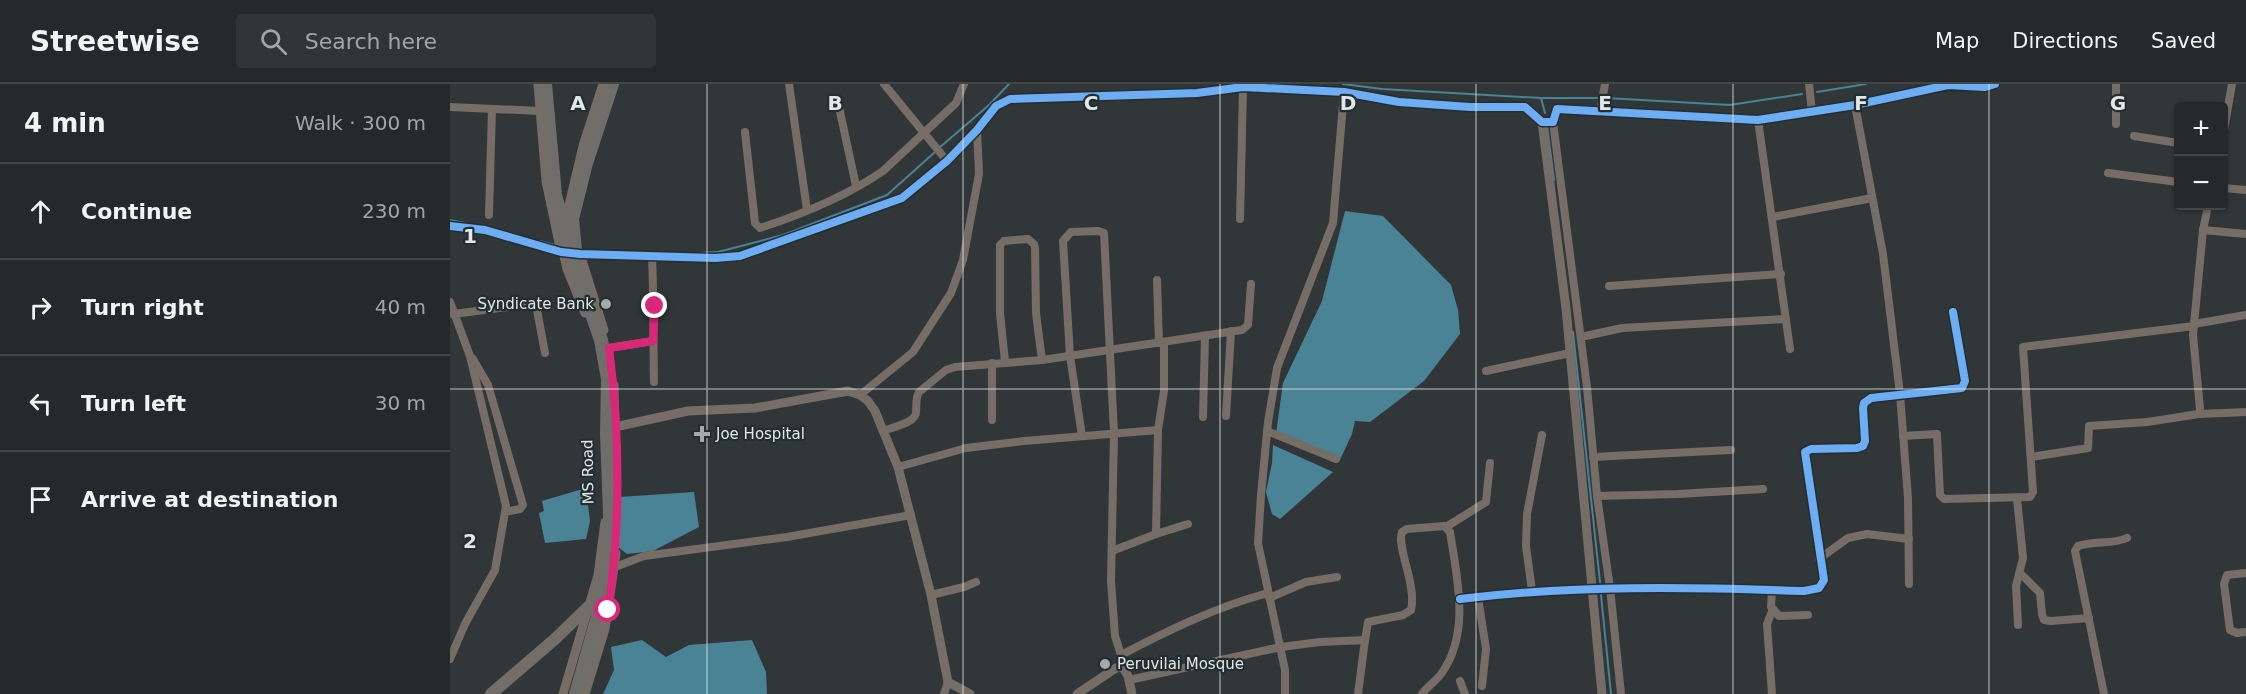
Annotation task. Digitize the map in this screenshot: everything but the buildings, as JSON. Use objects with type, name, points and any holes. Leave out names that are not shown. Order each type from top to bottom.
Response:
[{"type":"highway","points":[[545,84],[555,195],[561,223],[601,340],[608,378],[607,434],[611,540],[597,620],[576,694]]},
{"type":"highway","points":[[577,271],[572,219],[586,163],[612,84]]},
{"type":"main road","points":[[491,694],[588,607],[608,610]]},
{"type":"street","name":"MS Road","points":[[538,84],[546,181],[561,252],[597,344],[603,379],[602,466],[605,529],[600,563],[563,694]]},
{"type":"street","name":"MS Road","points":[[552,84],[557,179],[565,220],[580,254]]},
{"type":"street","name":"MS Road","points":[[561,252],[565,220],[582,146],[603,84]]},
{"type":"street","points":[[585,694],[605,629],[617,543],[614,381],[609,348],[580,254],[578,219],[584,185],[617,84]]},
{"type":"street","points":[[789,84],[807,210]]},
{"type":"street","points":[[884,84],[944,157]]},
{"type":"street","points":[[745,132],[756,226],[761,228],[807,210],[883,171],[956,103],[964,84]]},
{"type":"street","points":[[1600,112],[1605,84]]},
{"type":"street","points":[[1809,84],[1812,111]]},
{"type":"street","points":[[1602,694],[1547,122],[1557,109],[1758,120],[1855,105],[1948,86],[1985,87],[1995,84]]},
{"type":"street","points":[[2115,124],[2116,84]]},
{"type":"street","points":[[2228,104],[2232,84]]},
{"type":"street","points":[[1240,219],[1243,87]]},
{"type":"street","points":[[450,226],[485,230],[561,252],[580,254],[715,258],[740,256],[902,198],[944,157],[977,130],[996,106],[1010,99],[1197,93],[1243,87],[1344,92],[1399,102],[1470,107],[1525,107],[1547,122],[1581,338],[1621,694]]},
{"type":"street","points":[[1285,694],[1285,670],[1258,543],[1267,431],[1277,368],[1333,223],[1344,92]]},
{"type":"street","points":[[1855,105],[1883,254],[1900,394],[1909,539],[1909,584]]},
{"type":"street","points":[[450,107],[540,111]]},
{"type":"street","points":[[839,107],[856,186]]},
{"type":"street","points":[[489,215],[492,110]]},
{"type":"street","points":[[1758,120],[1790,349]]},
{"type":"street","points":[[860,395],[913,352],[951,293],[963,260],[979,174],[977,130]]},
{"type":"street","points":[[2134,136],[2174,142]]},
{"type":"street","points":[[2108,173],[2174,181]]},
{"type":"street","points":[[2228,188],[2246,190]]},
{"type":"street","points":[[1773,217],[1872,198]]},
{"type":"street","points":[[2199,414],[2194,325],[2203,230],[2207,210]]},
{"type":"street","points":[[2203,230],[2246,234]]},
{"type":"street","points":[[1082,436],[1070,356],[1063,241],[1071,232],[1098,231],[1104,233],[1111,349],[1114,433],[1112,581],[1115,636],[1132,694]]},
{"type":"street","points":[[1005,362],[1000,313],[1000,245],[1004,241],[1028,239],[1034,244],[1035,249],[1036,313],[1042,360]]},
{"type":"street","points":[[651,257],[655,306],[654,382]]},
{"type":"street","points":[[1609,286],[1781,274]]},
{"type":"street","points":[[1156,534],[1158,430],[1164,391],[1157,280]]},
{"type":"street","points":[[883,431],[916,417],[916,396],[919,392],[946,370],[955,367],[1042,360],[1242,330],[1248,325],[1251,284]]},
{"type":"street","points":[[450,659],[465,624],[495,570],[505,512],[505,500],[470,356],[451,307],[532,304],[537,310],[545,353]]},
{"type":"street","points":[[1460,599],[1532,591],[1610,588],[1804,591],[1819,588],[1824,580],[1819,559],[1805,452],[1811,449],[1863,446],[1865,441],[1864,403],[1875,397],[1959,389],[1965,385],[1953,312]]},
{"type":"street","points":[[1903,436],[1937,434],[1942,498],[1948,500],[2030,497],[2033,492],[2023,347],[2194,325],[2246,315]]},
{"type":"street","points":[[1581,338],[1622,328],[1786,318]]},
{"type":"street","points":[[1226,416],[1230,331]]},
{"type":"street","points":[[1203,417],[1205,336]]},
{"type":"street","points":[[609,348],[653,341]]},
{"type":"street","points":[[1486,371],[1570,353]]},
{"type":"street","points":[[470,356],[481,370],[488,385],[523,505],[520,509],[505,512]]},
{"type":"street","points":[[992,363],[992,420]]},
{"type":"street","points":[[615,427],[688,411],[755,408],[848,392],[860,395],[868,401],[875,411],[898,466],[911,515],[931,595],[948,682],[944,694]]},
{"type":"street","points":[[2031,457],[2088,448],[2089,426],[2147,422],[2199,414],[2246,412]]},
{"type":"street","points":[[898,466],[966,448],[1158,430]]},
{"type":"street","points":[[1267,431],[1336,459]]},
{"type":"street","points":[[1532,591],[1526,546],[1527,514],[1542,435]]},
{"type":"street","points":[[1593,457],[1731,450]]},
{"type":"street","points":[[1358,694],[1368,622],[1403,615],[1411,610],[1413,589],[1400,541],[1402,532],[1407,529],[1446,527],[1486,501],[1490,464]]},
{"type":"street","points":[[1597,496],[1763,489]]},
{"type":"street","points":[[2017,498],[2023,558],[2016,586],[2018,625]]},
{"type":"street","points":[[615,567],[644,556],[787,537],[911,515]]},
{"type":"street","points":[[1112,550],[1188,524]]},
{"type":"street","points":[[1422,694],[1441,674],[1456,642],[1460,599],[1450,532],[1446,527]]},
{"type":"street","points":[[1819,559],[1848,538],[1867,534],[1909,539]]},
{"type":"street","points":[[2104,694],[2076,548],[2088,542],[2117,541],[2127,538]]},
{"type":"street","points":[[2020,573],[2040,593],[2044,620],[2089,618]]},
{"type":"street","points":[[2246,573],[2227,575],[2224,584],[2230,630],[2246,633]]},
{"type":"street","points":[[1121,655],[1193,618],[1231,603],[1269,595],[1306,582],[1337,576]]},
{"type":"street","points":[[931,595],[976,582]]},
{"type":"street","points":[[1772,590],[1771,607],[1779,616],[1808,615]]},
{"type":"street","points":[[1478,597],[1486,649],[1482,686]]},
{"type":"street","points":[[1772,694],[1767,624],[1773,609]]},
{"type":"street","points":[[1129,681],[1281,648],[1320,642],[1365,640]]},
{"type":"street","points":[[1077,694],[1116,668],[1123,668]]},
{"type":"street","points":[[1460,681],[1465,694]]},
{"type":"street","points":[[948,682],[970,694]]},
{"type":"water","points":[[1345,211],[1383,216],[1451,285],[1458,310],[1460,334],[1424,381],[1370,422],[1355,421],[1352,434],[1339,462],[1276,434],[1283,383],[1322,301]]},
{"type":"water","points":[[1273,445],[1333,472],[1280,519],[1272,514],[1266,492]]},
{"type":"water","points":[[586,488],[590,521],[586,539],[545,543],[539,513],[544,511],[542,501]]},
{"type":"water","points":[[694,492],[699,527],[653,551],[627,554],[618,547],[619,497]]},
{"type":"water","points":[[642,640],[666,657],[689,645],[752,640],[766,672],[767,694],[603,694],[614,670],[611,647]]},
{"type":"waterway","points":[[939,148],[989,105],[1009,84]]},
{"type":"waterway","points":[[1343,84],[1382,89],[1541,98],[1600,98]]},
{"type":"waterway","points":[[1817,92],[1866,84]]},
{"type":"waterway","points":[[1606,98],[1730,105],[1802,94]]},
{"type":"waterway","points":[[1541,98],[1545,113]]},
{"type":"waterway","points":[[1547,126],[1554,180]]},
{"type":"waterway","points":[[700,253],[718,252],[783,235],[887,195],[935,152]]},
{"type":"waterway","points":[[450,220],[465,223]]},
{"type":"waterway","points":[[540,241],[555,245]]},
{"type":"waterway","points":[[1573,332],[1600,582]]},
{"type":"waterway","points":[[1601,595],[1611,694]]},
{"type":"cycle path","points":[[450,226],[485,230],[561,252],[580,254],[715,258],[740,256],[902,198],[947,161],[996,106],[1010,99],[1197,93],[1243,87],[1344,92],[1399,102],[1470,107],[1525,107],[1542,122],[1553,122],[1557,109],[1758,120],[1855,105],[1948,85],[1985,87],[1995,84]]},
{"type":"cycle path","points":[[1460,599],[1589,589],[1804,591],[1819,588],[1824,580],[1805,452],[1811,449],[1863,446],[1865,441],[1863,408],[1864,403],[1871,398],[1962,388],[1965,381],[1953,312]]},
{"type":"place","name":"Syndicate Bank","points":[[606,304]]},
{"type":"place","name":"Joe Hospital","points":[[702,434]]},
{"type":"place","name":"Peruvilai Mosque","points":[[1105,664]]},
{"type":"route","points":[[608,610],[617,543],[614,381],[609,348],[653,341],[655,306]]}]
